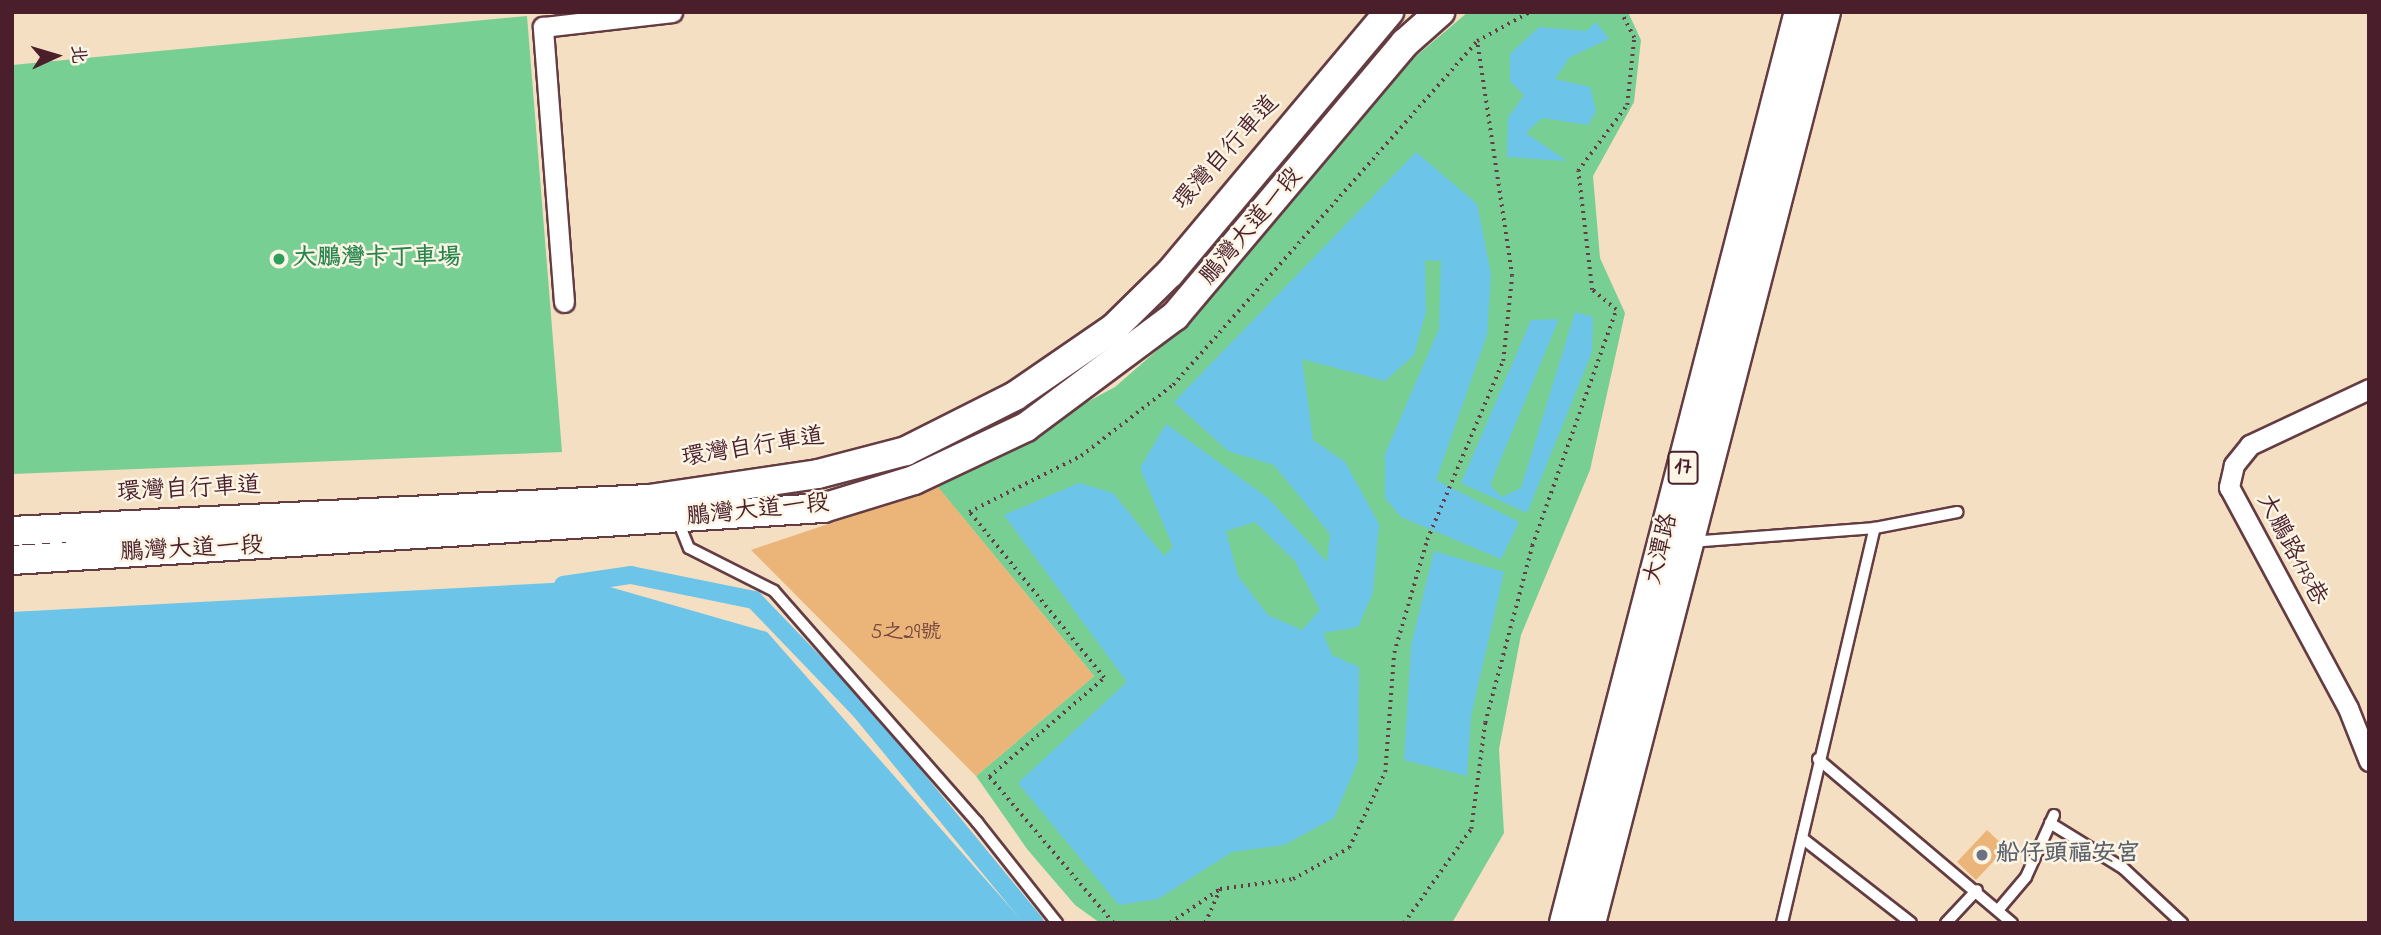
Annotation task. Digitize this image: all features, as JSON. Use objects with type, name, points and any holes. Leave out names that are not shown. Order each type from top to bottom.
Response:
[{"type":"main road","name":"大潭路","points":[[1566,923],[1801,12]]},
{"type":"main road","name":"大潭路","points":[[1589,923],[1824,12]]},
{"type":"street","points":[[564,302],[542,27],[673,12]]},
{"type":"street","name":"鵬灣大道一段","points":[[12,561],[676,507],[818,474],[906,450],[1016,396],[1114,328],[1170,274],[1389,12]]},
{"type":"street","name":"鵬灣大道一段","points":[[12,531],[676,507],[823,508],[914,480],[1026,427],[1175,316],[1405,43],[1440,12]]},
{"type":"street","name":"大鵬路178巷","points":[[2369,389],[2250,445],[2234,465],[2230,487],[2348,708],[2369,761]]},
{"type":"lane","points":[[676,507],[689,548],[774,591],[977,821],[1057,923]]},
{"type":"lane","points":[[1689,542],[1875,528],[1958,513]]},
{"type":"lane","points":[[1782,923],[1818,759],[1875,528]]},
{"type":"lane","points":[[1818,759],[1977,890],[2012,923]]},
{"type":"lane","points":[[1999,909],[2026,877],[2052,819],[2123,868],[2182,923]]},
{"type":"lane","points":[[1802,838],[1911,923]]},
{"type":"lane","points":[[1946,923],[1977,890]]},
{"type":"path","points":[[1113,923],[989,777],[1104,678],[969,512],[1081,456],[1173,385],[1477,41],[1530,12]]},
{"type":"path","points":[[1404,923],[1471,829],[1485,723],[1532,545],[1616,310],[1592,290],[1578,171],[1627,105],[1634,38],[1621,12]]},
{"type":"path","points":[[1170,923],[1220,889],[1293,879],[1349,848],[1385,772],[1394,653],[1427,540],[1450,480],[1503,361],[1512,276],[1477,41]]},
{"type":"path","points":[[1205,923],[1220,889]]},
{"type":"green space","points":[[1468,12],[1628,12],[1641,40],[1634,102],[1593,176],[1600,258],[1625,313],[1590,470],[1521,635],[1499,749],[1504,833],[1452,923],[1100,923],[1075,905],[1027,849],[976,776],[1094,676],[935,484],[1115,387],[1186,325],[1395,74]]},
{"type":"green space","name":"大鵬灣卡丁車場","points":[[527,16],[562,452],[12,474],[12,65]]},
{"type":"water","points":[[1596,22],[1609,39],[1570,57],[1555,79],[1590,87],[1596,111],[1588,125],[1542,118],[1526,133],[1567,161],[1507,157],[1508,118],[1524,95],[1510,81],[1510,54],[1539,27],[1586,31]]},
{"type":"water","points":[[1416,152],[1477,204],[1491,274],[1487,335],[1436,480],[1519,522],[1501,559],[1401,517],[1385,498],[1385,454],[1439,329],[1441,261],[1425,260],[1426,312],[1414,355],[1385,381],[1302,359],[1313,440],[1345,462],[1379,524],[1373,592],[1358,627],[1323,633],[1332,655],[1359,667],[1358,761],[1334,818],[1284,845],[1232,852],[1158,899],[1119,905],[1018,783],[1127,682],[1004,515],[1079,483],[1113,493],[1164,556],[1173,547],[1140,468],[1166,424],[1268,498],[1327,562],[1330,534],[1274,465],[1228,451],[1174,402]],"holes":[[[1255,522],[1295,561],[1320,610],[1302,630],[1268,615],[1238,576],[1226,531]]]},
{"type":"water","points":[[1575,312],[1593,317],[1592,352],[1527,513],[1461,483],[1531,320],[1559,319],[1490,485],[1502,497],[1521,488]]},
{"type":"water","points":[[1434,551],[1504,572],[1471,716],[1467,776],[1404,760],[1411,646]]},
{"type":"water","points":[[589,581],[767,632],[1024,923],[12,923],[12,612]]},
{"type":"building","points":[[938,487],[1094,676],[976,776],[751,550]]},
{"type":"building","name":"船仔頭福安宮","points":[[1987,830],[2006,848],[1976,880],[1957,862]]},
{"type":"waterway","points":[[563,585],[631,575],[754,600],[860,710],[1035,923]]},
{"type":"place","name":"大鵬灣卡丁車場","points":[[279,259]]},
{"type":"place","name":"船仔頭福安宮","points":[[1982,855]]}]
